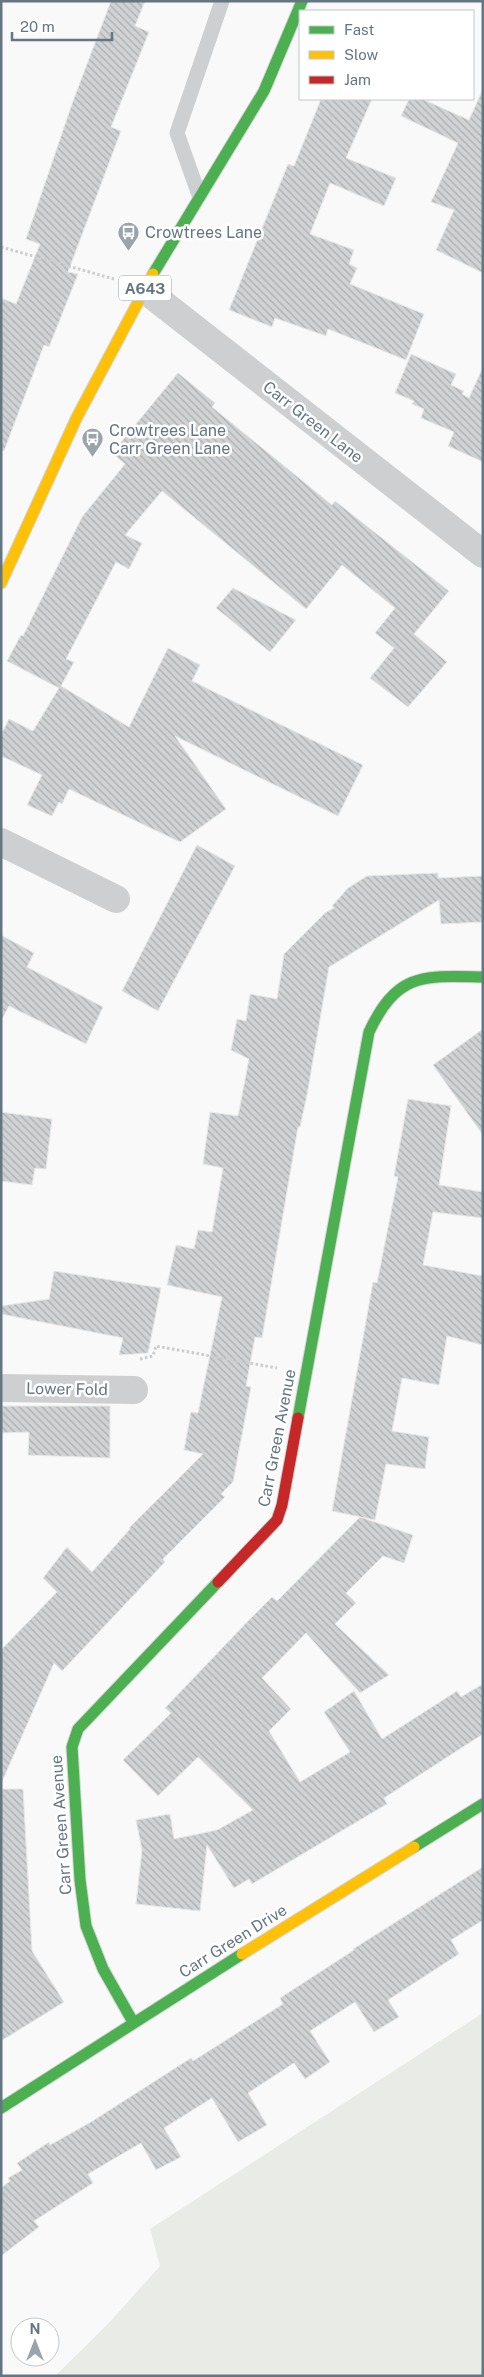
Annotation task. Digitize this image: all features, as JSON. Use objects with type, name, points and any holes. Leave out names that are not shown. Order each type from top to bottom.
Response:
[{"type":"street","name":"A643","points":[[1,583],[76,417],[144,289],[264,91],[302,1]]},
{"type":"street","name":"Carr Green Lane","points":[[144,289],[483,554]]},
{"type":"street","points":[[1,842],[116,899]]},
{"type":"street","name":"Carr Green Avenue","points":[[133,2022],[103,1969],[86,1926],[80,1880],[72,1747],[78,1728],[277,1520],[282,1505],[307,1373],[369,1032],[377,1013],[397,992],[422,978],[483,977]]},
{"type":"street","name":"Lower Fold","points":[[1,1388],[134,1390]]},
{"type":"street","name":"Carr Green Drive","points":[[1,2108],[133,2022],[483,1804]]},
{"type":"lane","points":[[199,196],[177,133],[222,1]]},
{"type":"path","points":[[1,247],[89,271],[144,289]]},
{"type":"path","points":[[136,1359],[153,1356],[156,1346],[307,1373]]},
{"type":"shaded area","points":[[483,2013],[483,2376],[55,2376],[107,2325],[160,2266],[150,2229]]},
{"type":"building","points":[[111,1],[145,1],[135,26],[149,32],[111,127],[121,131],[68,272],[78,274],[49,347],[44,345],[4,451],[1,451],[1,298],[16,304],[40,244],[26,239],[73,101]]},
{"type":"building","points":[[483,89],[483,273],[436,250],[454,210],[431,202],[458,143],[401,116],[409,100],[424,100],[469,120]]},
{"type":"building","points":[[321,100],[372,100],[346,158],[396,178],[384,206],[330,183],[310,234],[354,250],[349,264],[357,268],[350,284],[424,314],[406,360],[328,329],[326,336],[275,318],[272,327],[229,310],[288,164],[294,166]]},
{"type":"building","points":[[411,354],[456,374],[451,385],[464,391],[462,394],[469,398],[483,367],[483,462],[448,446],[454,432],[421,418],[424,409],[412,404],[414,401],[395,393]]},
{"type":"building","points":[[178,373],[215,403],[212,407],[332,505],[335,501],[449,591],[414,634],[447,662],[408,707],[370,678],[394,648],[375,633],[395,608],[342,565],[306,609],[162,491],[125,535],[142,543],[129,569],[116,562],[66,659],[74,662],[61,686],[129,727],[168,648],[200,665],[192,681],[363,765],[338,816],[175,736],[226,809],[180,842],[69,789],[62,804],[59,802],[52,816],[27,805],[42,775],[1,756],[1,735],[9,719],[33,731],[59,688],[7,661],[21,635],[23,636],[82,517],[125,464],[112,453]]},
{"type":"building","points":[[233,588],[296,620],[270,652],[216,608]]},
{"type":"building","points":[[197,845],[235,866],[158,1011],[122,991]]},
{"type":"building","points":[[438,873],[438,878],[483,876],[483,922],[441,924],[439,900],[329,967],[307,1095],[300,1127],[298,1127],[262,1338],[255,1337],[246,1386],[251,1387],[233,1482],[221,1494],[225,1497],[163,1559],[165,1562],[62,1671],[54,1663],[1,1784],[1,1650],[57,1592],[43,1578],[67,1547],[92,1572],[129,1528],[203,1454],[184,1450],[191,1412],[198,1413],[222,1297],[167,1285],[176,1245],[194,1249],[198,1230],[212,1232],[223,1168],[203,1164],[210,1112],[238,1116],[249,1059],[231,1050],[237,1019],[246,1021],[250,994],[277,999],[284,954],[325,913],[334,908],[332,906],[348,888],[367,876]]},
{"type":"building","points":[[1,935],[34,953],[27,967],[103,1007],[86,1044],[9,1006],[1,1021]]},
{"type":"building","points":[[483,1029],[483,1135],[433,1065]]},
{"type":"building","points":[[408,1099],[451,1106],[439,1185],[483,1192],[483,1218],[433,1212],[423,1265],[483,1276],[483,1345],[447,1336],[439,1385],[402,1378],[392,1431],[429,1437],[425,1469],[386,1464],[375,1520],[332,1511],[373,1282],[377,1283],[398,1177],[394,1176]]},
{"type":"building","points":[[1,1112],[52,1119],[46,1169],[35,1168],[32,1185],[1,1181]]},
{"type":"building","points":[[54,1271],[161,1288],[148,1353],[119,1355],[123,1338],[1,1314],[1,1306],[49,1299]]},
{"type":"building","points":[[1,1406],[110,1406],[110,1458],[28,1455],[29,1432],[1,1433]]},
{"type":"building","points":[[360,1517],[413,1535],[404,1563],[383,1556],[346,1593],[356,1603],[335,1624],[389,1675],[360,1693],[306,1633],[262,1678],[291,1709],[269,1731],[300,1782],[350,1752],[324,1712],[354,1691],[382,1739],[457,1691],[461,1697],[483,1684],[483,1734],[384,1798],[387,1804],[252,1884],[249,1879],[234,1888],[207,1845],[200,1911],[136,1904],[142,1850],[136,1820],[170,1814],[174,1839],[217,1830],[253,1810],[198,1757],[158,1796],[123,1760],[171,1713],[165,1708],[249,1620],[272,1597],[277,1601]]},
{"type":"building","points":[[1,1789],[23,1789],[32,1951],[64,2002],[1,2041]]},
{"type":"building","points":[[483,1867],[483,1920],[451,1940],[459,1954],[388,2000],[399,2017],[374,2032],[355,2002],[310,2031],[330,2062],[305,2079],[294,2063],[248,2093],[267,2125],[238,2142],[212,2098],[164,2128],[181,2157],[156,2170],[141,2143],[88,2174],[93,2183],[34,2221],[39,2227],[1,2256],[1,2188],[10,2181],[8,2178],[22,2170],[17,2163],[49,2142],[50,2145],[91,2122],[191,2058],[193,2061],[283,2004],[280,1998],[353,1949]]},
{"type":"traffic: fast","points":[[153,274],[264,91],[302,1]]},
{"type":"traffic: fast","points":[[298,1418],[369,1032],[380,1012],[391,998],[402,988],[415,981],[444,977],[483,977]]},
{"type":"traffic: fast","points":[[133,2022],[103,1969],[86,1926],[80,1880],[72,1747],[78,1729],[218,1582]]},
{"type":"traffic: fast","points":[[414,1847],[483,1804]]},
{"type":"traffic: fast","points":[[1,2108],[242,1954]]},
{"type":"traffic: slow","points":[[1,583],[77,417],[153,274]]},
{"type":"traffic: slow","points":[[242,1954],[414,1847]]},
{"type":"traffic: jam","points":[[218,1582],[277,1520],[282,1505],[298,1418]]},
{"type":"place","name":"Crowtrees Lane","points":[[129,251]]},
{"type":"place","name":"Crowtrees Lane Carr Green Lane","points":[[93,458]]}]
